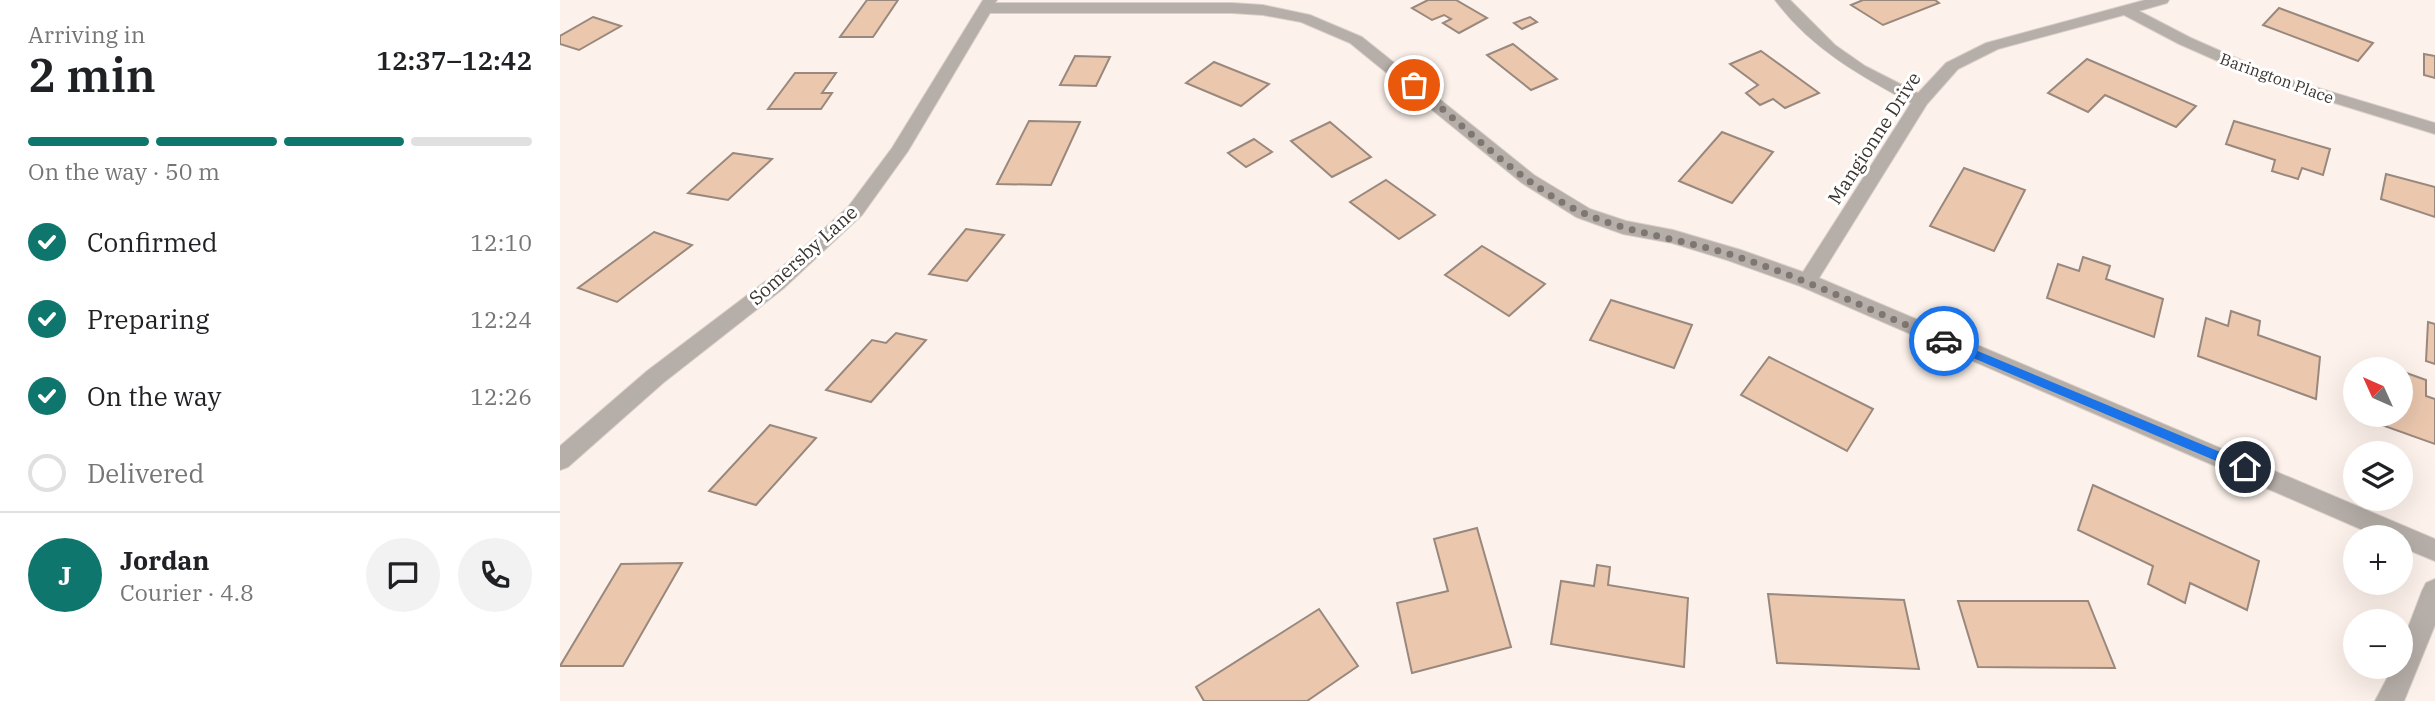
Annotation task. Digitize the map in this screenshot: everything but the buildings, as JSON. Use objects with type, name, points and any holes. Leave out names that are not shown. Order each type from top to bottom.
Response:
[{"type":"street","points":[[1782,0],[1829,48],[1859,69],[1920,101]]},
{"type":"street","name":"Mangionne Drive","points":[[1807,281],[1931,85],[1964,57],[1992,46],[2162,0]]},
{"type":"street","points":[[988,4],[1232,8],[1263,10],[1305,18],[1356,40],[1528,179],[1561,202],[1601,220],[1722,252],[1807,281],[2435,550]]},
{"type":"street","name":"Somersby Lane","points":[[560,460],[655,377],[777,283],[855,211],[899,151],[988,4]]},
{"type":"street","name":"Barington Place","points":[[2126,10],[2185,41],[2269,78],[2435,129]]},
{"type":"street","points":[[2389,701],[2402,678],[2435,591]]},
{"type":"way so far","points":[[1414,85],[1528,179],[1561,202],[1583,213],[1623,227],[1673,237],[1807,281],[1944,341]]},
{"type":"route","points":[[1944,341],[2245,467]]}]
